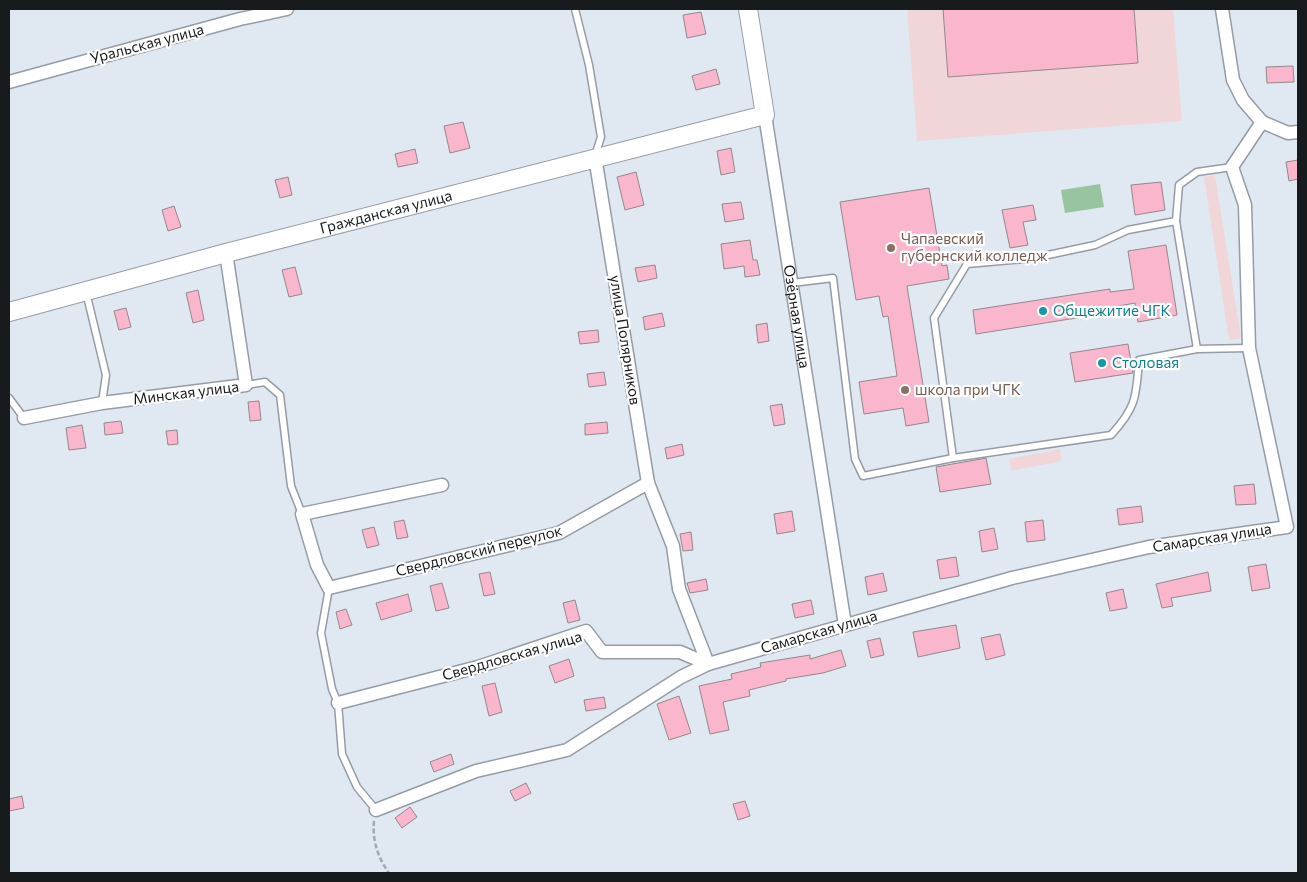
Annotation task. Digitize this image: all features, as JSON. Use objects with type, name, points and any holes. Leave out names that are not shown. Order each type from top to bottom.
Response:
[{"type":"street","name":"Уральская улица","points":[[9,82],[240,19],[287,9]]},
{"type":"street","name":"Озёрная улица","points":[[748,9],[844,625]]},
{"type":"street","points":[[1222,9],[1233,80],[1243,100],[1262,122],[1288,132],[1298,132]]},
{"type":"street","name":"Гражданская улица","points":[[9,312],[226,253],[765,115]]},
{"type":"street","points":[[1249,348],[1245,205],[1232,167],[1262,122]]},
{"type":"street","name":"улица Полярников","points":[[595,157],[648,483],[673,546],[679,589],[708,664]]},
{"type":"street","name":"Минская улица","points":[[24,418],[102,403],[246,385],[226,253]]},
{"type":"street","name":"Самарская улица","points":[[376,810],[476,771],[567,750],[681,677],[708,664],[1039,572],[1149,547],[1287,527],[1249,348]]},
{"type":"street","name":"Свердловский переулок","points":[[329,588],[560,533],[648,483]]},
{"type":"street","points":[[329,588],[318,565],[302,514],[442,485]]},
{"type":"street","name":"Свердловская улица","points":[[338,703],[478,667],[586,632],[602,652],[680,652],[708,664]]},
{"type":"lane","name":"улица Полярников","points":[[575,9],[589,65],[601,137],[595,157]]},
{"type":"lane","points":[[1197,349],[1176,221],[1179,185],[1197,172],[1232,167]]},
{"type":"lane","points":[[953,458],[934,318],[967,264],[1034,258],[1095,245],[1128,230],[1176,221]]},
{"type":"lane","points":[[792,283],[833,278],[856,459],[863,476],[953,458],[1111,435],[1127,418],[1136,396],[1139,360],[1197,349],[1249,348]]},
{"type":"lane","points":[[86,292],[106,375],[102,403]]},
{"type":"lane","points":[[246,385],[265,382],[280,395],[291,486],[302,514]]},
{"type":"lane","points":[[9,398],[24,418]]},
{"type":"lane","points":[[329,588],[321,633],[332,689],[338,703],[342,754],[357,787],[376,810]]},
{"type":"path","points":[[376,810],[373,832],[380,860],[389,873]]},
{"type":"shaded area","points":[[907,9],[1173,9],[1182,121],[917,141]]},
{"type":"shaded area","points":[[1215,175],[1241,338],[1229,340],[1204,177]]},
{"type":"shaded area","points":[[1060,449],[1062,461],[1011,471],[1009,459]]},
{"type":"green space","points":[[1100,184],[1104,207],[1065,213],[1061,190]]},
{"type":"building","points":[[943,9],[1134,9],[1138,63],[948,77]]},
{"type":"building","points":[[701,12],[706,34],[687,38],[683,15]]},
{"type":"building","points":[[1293,66],[1294,82],[1267,83],[1266,67]]},
{"type":"building","points":[[716,69],[720,84],[696,90],[692,76]]},
{"type":"building","points":[[463,122],[470,148],[450,153],[444,126]]},
{"type":"building","points":[[731,148],[735,172],[721,175],[717,151]]},
{"type":"building","points":[[415,149],[418,163],[398,167],[395,154]]},
{"type":"building","points":[[1298,160],[1298,179],[1289,181],[1286,162]]},
{"type":"building","points":[[636,172],[644,205],[625,210],[617,177]]},
{"type":"building","points":[[288,177],[292,195],[280,198],[275,180]]},
{"type":"building","points":[[1161,182],[1165,210],[1135,215],[1131,185]]},
{"type":"building","points":[[929,188],[942,266],[947,265],[949,279],[907,286],[929,422],[906,426],[903,408],[864,414],[859,382],[897,376],[888,316],[883,317],[879,296],[856,300],[840,202]]},
{"type":"building","points":[[741,202],[744,219],[725,222],[722,204]]},
{"type":"building","points":[[1033,205],[1036,220],[1023,222],[1028,245],[1010,248],[1002,210]]},
{"type":"building","points":[[174,206],[181,227],[168,231],[162,210]]},
{"type":"building","points":[[750,240],[753,260],[757,260],[760,275],[745,277],[744,266],[724,269],[721,244]]},
{"type":"building","points":[[1166,245],[1177,315],[1138,322],[1135,303],[1113,307],[1114,312],[976,334],[973,310],[1110,289],[1110,292],[1134,289],[1128,251]]},
{"type":"building","points":[[655,265],[657,278],[638,282],[635,268]]},
{"type":"building","points":[[295,267],[302,294],[289,297],[282,270]]},
{"type":"building","points":[[198,290],[204,320],[193,323],[186,293]]},
{"type":"building","points":[[126,308],[131,327],[119,330],[114,311]]},
{"type":"building","points":[[662,313],[665,326],[645,330],[643,317]]},
{"type":"building","points":[[767,323],[769,341],[758,343],[756,325]]},
{"type":"building","points":[[598,330],[599,342],[580,344],[578,332]]},
{"type":"building","name":"Столовая","points":[[1128,344],[1133,373],[1075,382],[1070,353]]},
{"type":"building","points":[[604,372],[606,385],[589,387],[587,374]]},
{"type":"building","points":[[259,401],[261,420],[250,421],[248,402]]},
{"type":"building","points":[[782,404],[785,424],[774,426],[770,406]]},
{"type":"building","points":[[121,421],[123,433],[105,435],[104,423]]},
{"type":"building","points":[[607,422],[608,433],[585,435],[585,424]]},
{"type":"building","points":[[82,425],[86,448],[69,450],[66,428]]},
{"type":"building","points":[[177,430],[178,444],[168,445],[166,431]]},
{"type":"building","points":[[682,444],[684,455],[667,459],[665,448]]},
{"type":"building","points":[[986,458],[991,484],[940,492],[936,467]]},
{"type":"building","points":[[1254,484],[1256,504],[1236,505],[1234,486]]},
{"type":"building","points":[[1141,506],[1143,522],[1119,525],[1117,509]]},
{"type":"building","points":[[792,511],[795,531],[777,534],[774,514]]},
{"type":"building","points":[[404,520],[408,537],[397,539],[394,522]]},
{"type":"building","points":[[1043,520],[1045,540],[1027,542],[1025,522]]},
{"type":"building","points":[[374,527],[379,545],[367,548],[362,530]]},
{"type":"building","points":[[994,528],[998,549],[982,552],[979,531]]},
{"type":"building","points":[[691,532],[693,550],[683,551],[680,534]]},
{"type":"building","points":[[956,557],[959,576],[940,579],[937,560]]},
{"type":"building","points":[[1266,564],[1270,588],[1252,591],[1248,567]]},
{"type":"building","points":[[490,572],[495,594],[484,596],[479,574]]},
{"type":"building","points":[[1208,572],[1211,591],[1171,598],[1173,606],[1162,608],[1156,584]]},
{"type":"building","points":[[883,573],[887,591],[868,595],[865,577]]},
{"type":"building","points":[[706,579],[708,590],[690,593],[687,583]]},
{"type":"building","points":[[442,583],[449,608],[436,611],[430,586]]},
{"type":"building","points":[[1123,589],[1127,608],[1110,611],[1106,593]]},
{"type":"building","points":[[408,594],[412,611],[381,620],[376,603]]},
{"type":"building","points":[[575,600],[580,620],[568,623],[563,603]]},
{"type":"building","points":[[811,600],[814,614],[795,618],[792,604]]},
{"type":"building","points":[[346,609],[352,625],[340,629],[336,612]]},
{"type":"building","points":[[956,625],[960,648],[918,657],[913,632]]},
{"type":"building","points":[[1000,634],[1005,655],[986,660],[981,638]]},
{"type":"building","points":[[880,638],[884,655],[871,658],[867,641]]},
{"type":"building","points":[[841,650],[846,666],[823,673],[786,679],[786,681],[749,690],[750,696],[723,702],[729,730],[710,734],[699,686],[732,679],[731,674],[761,667],[760,663],[810,655],[810,659]]},
{"type":"building","points":[[569,659],[574,676],[555,683],[549,666]]},
{"type":"building","points":[[495,683],[502,712],[489,716],[482,686]]},
{"type":"building","points":[[679,696],[691,733],[669,740],[657,704]]},
{"type":"building","points":[[604,697],[606,708],[586,711],[584,700]]},
{"type":"building","points":[[451,754],[454,764],[434,772],[430,762]]},
{"type":"building","points":[[526,783],[531,793],[515,801],[510,791]]},
{"type":"building","points":[[22,796],[24,808],[9,811],[9,799]]},
{"type":"building","points":[[745,801],[750,816],[738,820],[733,804]]},
{"type":"building","points":[[410,807],[417,817],[402,828],[395,818]]},
{"type":"place","name":"Чапаевский губернский колледж","points":[[891,248]]},
{"type":"place","name":"Общежитие ЧГК","points":[[1043,311]]},
{"type":"place","name":"Столовая","points":[[1102,363]]},
{"type":"place","name":"школа при ЧГК","points":[[905,390]]}]
